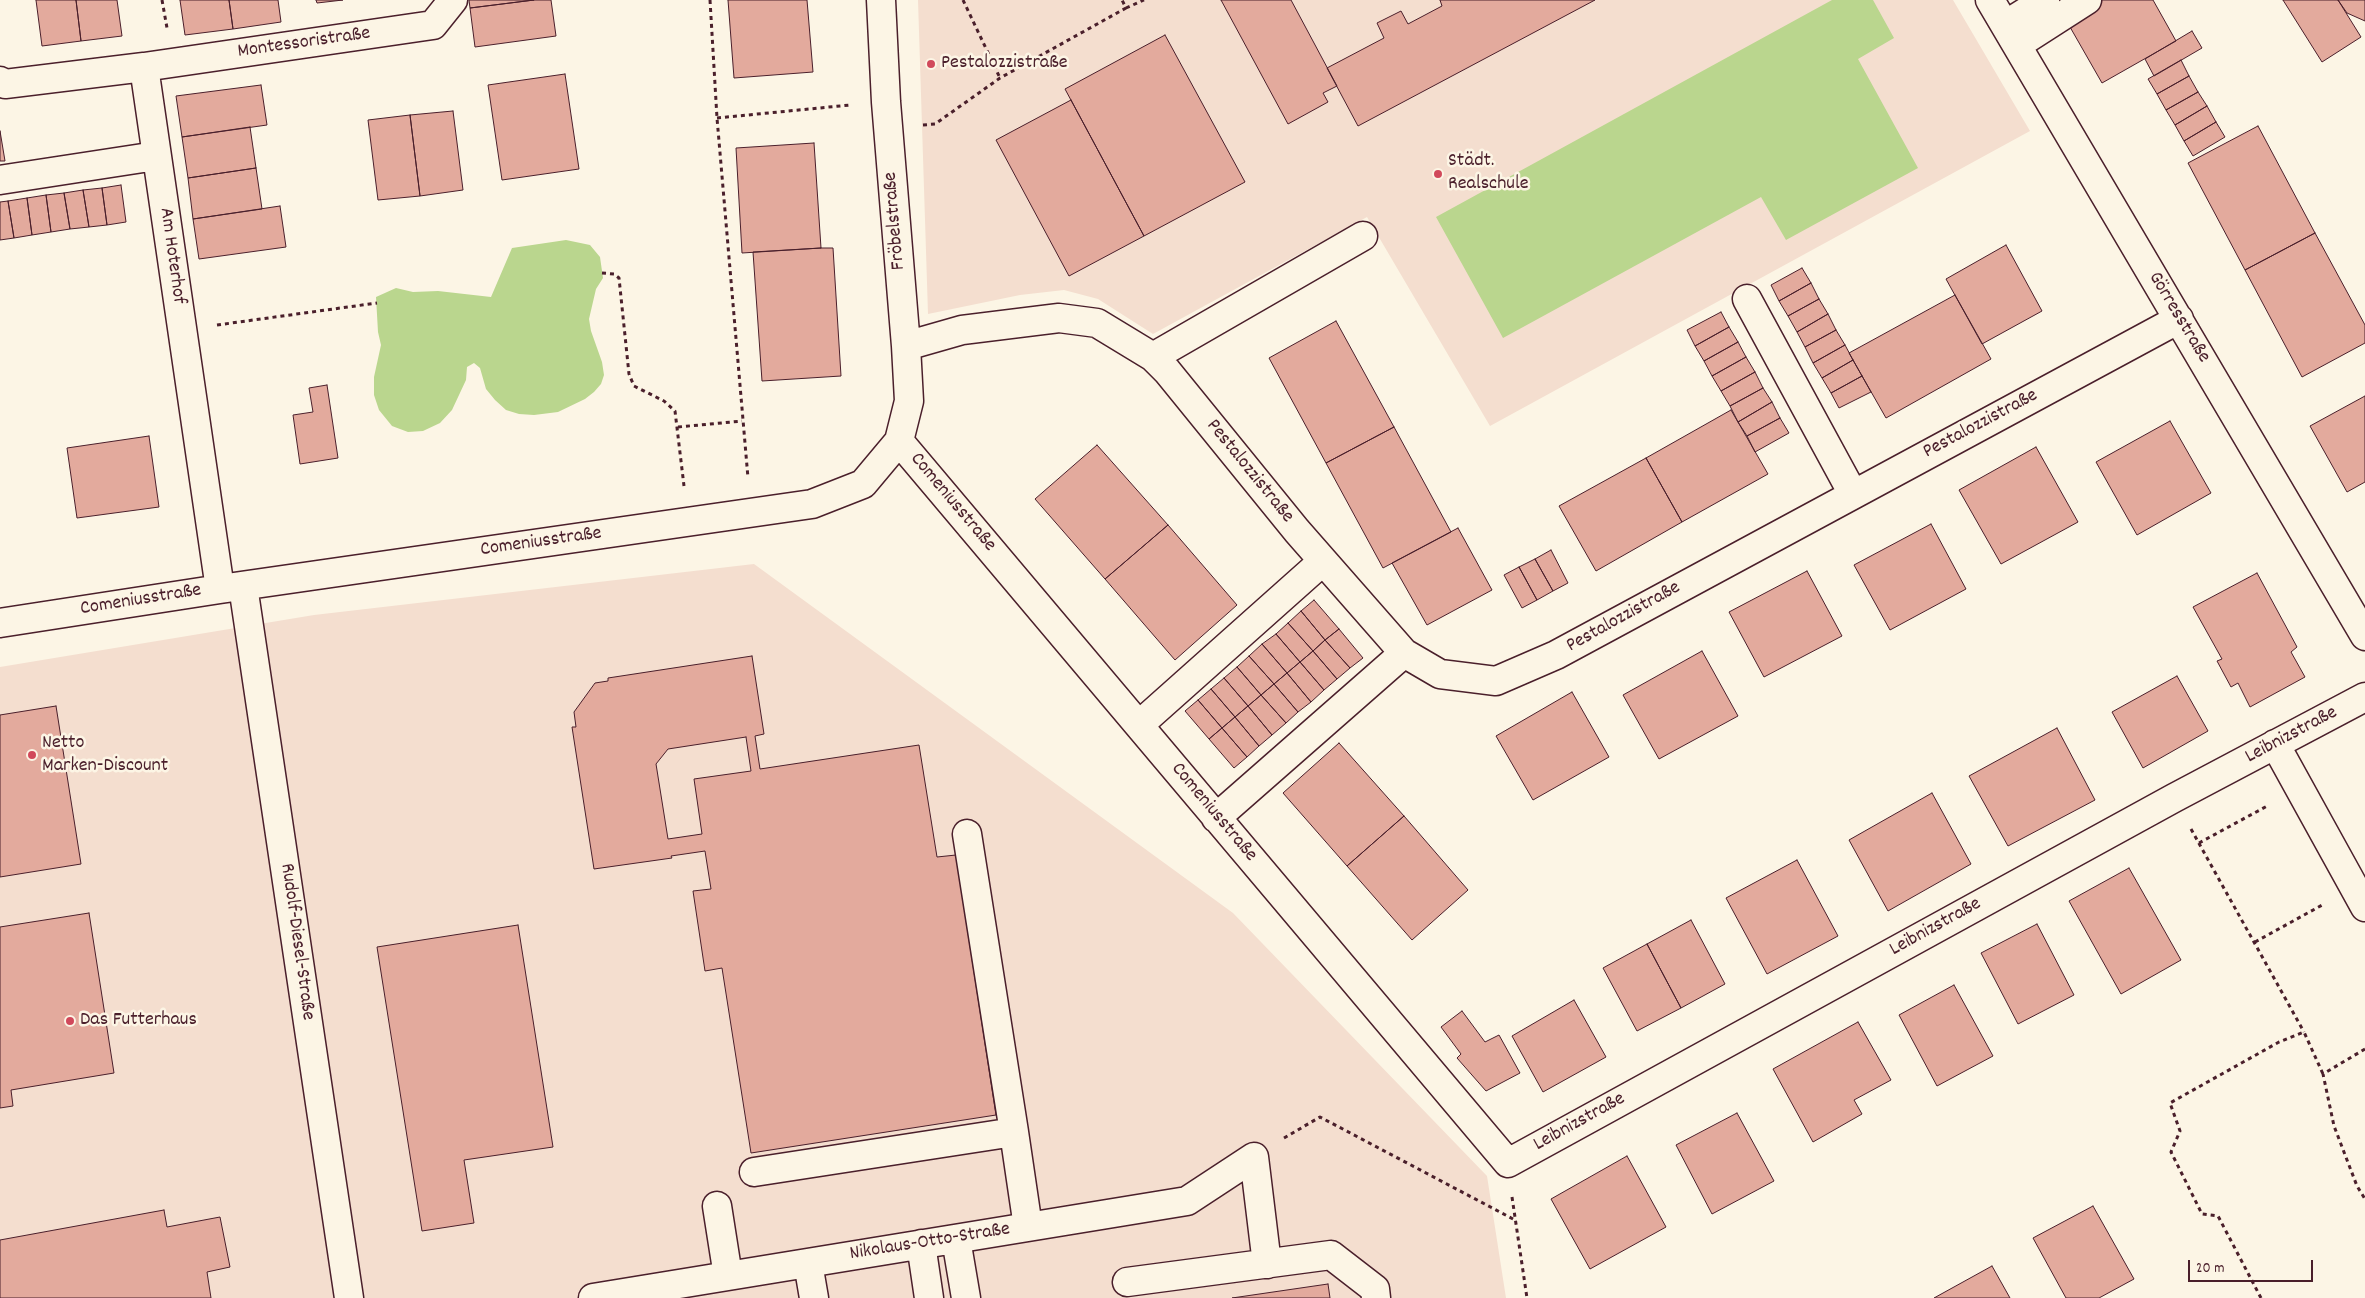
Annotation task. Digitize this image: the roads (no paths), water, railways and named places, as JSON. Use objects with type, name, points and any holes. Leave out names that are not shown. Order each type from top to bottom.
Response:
[{"type":"street","name":"Montessoristraße","points":[[144,68],[433,25],[453,0]]},
{"type":"street","name":"Fröbelstraße","points":[[881,0],[888,131],[906,346],[908,401],[899,441]]},
{"type":"street","name":"Görresstraße","points":[[1990,0],[2365,636]]},
{"type":"street","points":[[2011,35],[2045,0]]},
{"type":"street","points":[[2011,35],[2088,0]]},
{"type":"street","points":[[0,81],[5,84],[144,68]]},
{"type":"street","name":"Am Hoterhof","points":[[144,68],[182,330],[231,587]]},
{"type":"street","points":[[0,180],[156,156]]},
{"type":"street","points":[[1153,357],[1363,236]]},
{"type":"street","points":[[1747,300],[1853,494]]},
{"type":"street","name":"Pestalozzistraße","points":[[906,346],[962,330],[1059,318],[1097,323],[1153,357],[1323,561],[1404,653],[1440,674],[1496,681],[1556,655],[2179,319]]},
{"type":"street","name":"Comeniusstraße","points":[[0,623],[231,587],[812,504],[863,484],[899,441],[1508,1163]]},
{"type":"street","points":[[1139,725],[1323,561]]},
{"type":"street","name":"Rudolf-Diesel-Straße","points":[[231,587],[349,1298]]},
{"type":"street","points":[[1216,818],[1404,653]]},
{"type":"street","name":"Leibnizstraße","points":[[1508,1163],[2174,798],[2365,697]]},
{"type":"street","points":[[2275,744],[2360,897]]},
{"type":"street","points":[[967,834],[1028,1226]]},
{"type":"street","points":[[754,1172],[1014,1132]]},
{"type":"street","name":"Nikolaus-Otto-Straße","points":[[597,1298],[1187,1201],[1254,1157],[1267,1264]]},
{"type":"street","points":[[717,1206],[728,1276]]},
{"type":"street","points":[[956,1239],[966,1298]]},
{"type":"street","points":[[920,1244],[929,1298]]},
{"type":"street","points":[[1127,1282],[1331,1255],[1375,1289],[1376,1298]]},
{"type":"street","points":[[808,1263],[814,1298]]},
{"type":"place","name":"Pestalozzistraße","points":[[931,64]]},
{"type":"place","name":"Städt. Realschule","points":[[1438,174]]},
{"type":"place","name":"Netto Marken-Discount","points":[[32,755]]},
{"type":"place","name":"Das Futterhaus","points":[[70,1021]]}]
